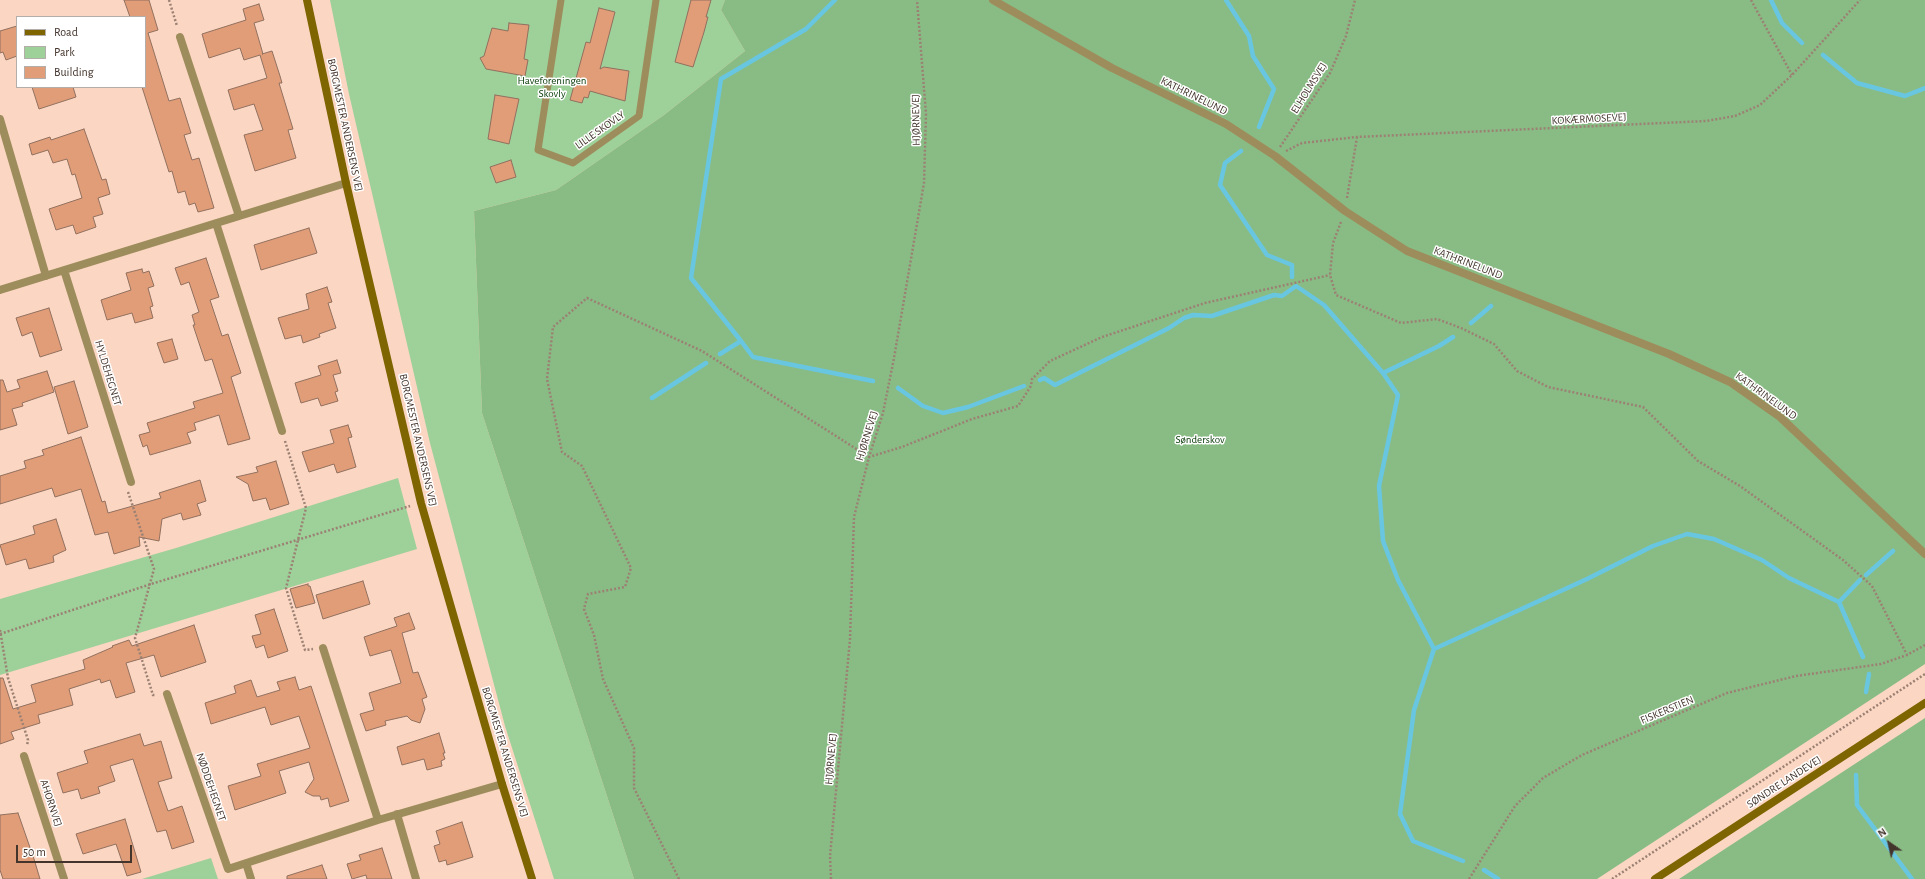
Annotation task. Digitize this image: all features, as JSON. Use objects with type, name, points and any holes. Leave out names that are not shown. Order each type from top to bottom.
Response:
[{"type":"street","name":"BORGMESTER ANDERSENS VEJ","points":[[307,0],[346,183],[421,503],[502,784],[532,879]]},
{"type":"street","name":"KATHRINELUND","points":[[992,0],[1112,68],[1226,124],[1275,156],[1346,211],[1407,251],[1669,354],[1730,382],[1780,417],[1925,554]]},
{"type":"street","points":[[180,37],[239,216]]},
{"type":"street","points":[[0,119],[46,276]]},
{"type":"street","points":[[0,290],[346,183]]},
{"type":"street","points":[[216,223],[282,432]]},
{"type":"street","name":"HYLDEHEGNET","points":[[64,270],[131,482]]},
{"type":"street","points":[[324,648],[378,820]]},
{"type":"street","name":"NØDDEHEGNET","points":[[167,694],[228,869],[397,814],[502,784]]},
{"type":"street","name":"SØNDRE LANDEVEJ","points":[[1655,879],[1925,703]]},
{"type":"street","name":"AHORNVEJ","points":[[24,756],[64,879]]},
{"type":"street","points":[[397,814],[416,879]]},
{"type":"street","points":[[246,863],[251,879]]},
{"type":"lane","name":"LILLE SKOVLY","points":[[561,0],[538,150],[573,163],[639,116],[656,0]]},
{"type":"path","points":[[169,0],[180,37]]},
{"type":"path","name":"HJØRNEVEJ","points":[[831,879],[830,856],[850,639],[854,517],[869,457],[883,413],[924,183],[926,114],[917,0]]},
{"type":"path","name":"ELHOLMSVEJ","points":[[1275,156],[1330,73],[1346,36],[1356,0]]},
{"type":"path","points":[[1751,0],[1792,75]]},
{"type":"path","name":"KOKÆRMOSEVEJ","points":[[1275,156],[1302,143],[1357,137],[1706,121],[1735,116],[1760,105],[1792,75],[1860,0]]},
{"type":"path","points":[[1357,137],[1346,211],[1333,243],[1330,275],[1336,295],[1401,323],[1437,319],[1461,328],[1494,344],[1517,371],[1548,387],[1643,407],[1698,461],[1747,490],[1843,560],[1872,586],[1907,655]]},
{"type":"path","points":[[679,879],[634,788],[634,748],[603,679],[594,635],[584,609],[588,594],[625,587],[631,568],[582,466],[562,452],[547,379],[553,327],[587,298],[702,351],[869,457],[902,447],[972,419],[1018,406],[1031,386],[1032,379],[1050,361],[1102,337],[1205,303],[1330,275]]},
{"type":"path","points":[[282,432],[306,508],[286,588],[305,650],[324,648]]},
{"type":"path","points":[[131,482],[127,488],[154,570],[135,638],[153,695],[167,694]]},
{"type":"path","points":[[0,634],[151,584],[421,503]]},
{"type":"path","points":[[0,630],[8,678],[28,740],[24,756]]},
{"type":"path","name":"FISKERSTIEN","points":[[1469,879],[1515,806],[1543,778],[1582,755],[1727,692],[1796,676],[1882,664],[1907,655],[1925,645]]},
{"type":"path","points":[[1612,879],[1925,674]]},
{"type":"green space","name":"Haveforeningen Skovly","points":[[330,0],[725,0],[721,10],[745,51],[664,115],[556,190],[474,211],[482,413],[634,879],[554,879],[505,726],[430,443],[349,94]]},
{"type":"green space","name":"Sønderskov","points":[[725,0],[1925,0],[1925,664],[1597,879],[634,879],[482,413],[474,211],[556,190],[664,115],[745,51],[721,10]]},
{"type":"green space","points":[[398,478],[417,549],[0,675],[0,599],[176,548]]},
{"type":"green space","points":[[1925,718],[1925,879],[1679,879]]},
{"type":"green space","points":[[211,858],[218,879],[142,879]]},
{"type":"building","points":[[124,0],[149,0],[158,30],[148,33],[169,101],[180,98],[191,133],[184,135],[192,160],[199,158],[214,208],[198,212],[195,203],[189,205],[185,191],[178,193],[172,171],[169,172],[142,88],[146,88],[146,16],[130,16]]},
{"type":"building","points":[[691,0],[711,0],[706,17],[708,17],[704,32],[693,67],[675,62]]},
{"type":"building","points":[[259,4],[264,20],[254,23],[263,54],[272,51],[280,76],[282,83],[279,83],[293,129],[288,130],[296,158],[255,171],[244,135],[263,130],[254,104],[234,110],[228,90],[267,78],[260,55],[244,60],[240,48],[209,58],[202,34],[246,20],[243,9]]},
{"type":"building","points":[[599,8],[615,12],[600,69],[604,67],[629,71],[625,101],[590,91],[588,98],[584,97],[582,103],[570,100],[586,42],[590,43]]},
{"type":"building","points":[[509,23],[529,25],[524,59],[528,60],[525,76],[486,69],[480,58],[484,56],[492,28],[508,31]]},
{"type":"building","points":[[16,26],[16,56],[6,60],[3,52],[0,53],[0,31]]},
{"type":"building","points":[[32,88],[73,88],[76,97],[39,109]]},
{"type":"building","points":[[495,95],[519,99],[509,144],[488,139]]},
{"type":"building","points":[[84,129],[102,180],[106,179],[110,194],[98,198],[103,214],[93,217],[96,227],[76,234],[73,225],[56,230],[49,209],[82,198],[75,174],[72,175],[67,159],[53,163],[48,150],[32,155],[29,144],[50,137],[51,140]]},
{"type":"building","points":[[511,160],[516,177],[496,183],[490,167]]},
{"type":"building","points":[[309,228],[317,253],[261,270],[254,245]]},
{"type":"building","points":[[206,258],[219,297],[210,300],[222,336],[228,334],[241,373],[231,377],[250,439],[228,445],[219,415],[194,423],[196,430],[187,433],[191,443],[150,455],[147,445],[143,447],[139,435],[150,432],[147,423],[195,408],[193,402],[223,393],[212,359],[205,361],[193,325],[195,325],[192,315],[199,312],[189,282],[181,285],[175,268]]},
{"type":"building","points":[[142,269],[143,273],[149,271],[154,286],[148,288],[153,306],[150,307],[153,318],[135,323],[132,313],[107,320],[101,300],[131,290],[126,273]]},
{"type":"building","points":[[327,287],[332,302],[328,303],[336,328],[319,334],[320,337],[303,343],[301,335],[285,339],[278,318],[309,309],[306,294]]},
{"type":"building","points":[[49,308],[62,350],[40,357],[32,332],[22,336],[16,318]]},
{"type":"building","points":[[172,339],[178,359],[164,363],[157,343]]},
{"type":"building","points":[[337,360],[341,373],[333,375],[338,391],[335,392],[338,401],[321,406],[318,398],[301,403],[295,383],[321,375],[318,366]]},
{"type":"building","points":[[47,371],[54,392],[22,403],[23,406],[12,409],[17,425],[0,430],[0,380],[3,380],[7,392],[20,388],[17,380]]},
{"type":"building","points":[[74,381],[88,427],[68,434],[54,387]]},
{"type":"building","points":[[348,425],[352,437],[348,438],[356,467],[337,473],[334,464],[309,472],[302,452],[334,443],[330,430]]},
{"type":"building","points":[[81,437],[102,502],[105,501],[108,513],[161,498],[159,493],[200,480],[206,501],[197,504],[201,515],[183,520],[181,513],[162,519],[159,541],[139,537],[140,546],[114,554],[108,532],[95,535],[81,489],[55,497],[52,488],[0,504],[0,476],[26,468],[24,461],[44,455],[42,450]]},
{"type":"building","points":[[276,461],[289,504],[270,510],[266,498],[253,501],[248,484],[236,477],[258,472],[256,467]]},
{"type":"building","points":[[56,519],[66,550],[53,556],[54,562],[29,569],[26,559],[6,565],[0,545],[35,534],[33,526]]},
{"type":"building","points":[[363,581],[370,604],[323,619],[316,595]]},
{"type":"building","points":[[308,584],[315,603],[296,608],[290,589]]},
{"type":"building","points":[[274,609],[288,651],[268,658],[264,645],[256,648],[252,636],[261,634],[255,615]]},
{"type":"building","points":[[409,613],[415,629],[402,633],[413,673],[418,672],[427,697],[422,699],[425,709],[420,723],[411,720],[407,716],[385,721],[386,725],[366,731],[360,714],[374,710],[369,693],[401,683],[391,650],[370,656],[364,637],[397,626],[394,618]]},
{"type":"building","points":[[194,625],[206,662],[161,677],[154,655],[126,663],[135,692],[116,698],[110,680],[101,683],[100,679],[69,689],[73,705],[38,715],[40,723],[11,732],[14,739],[0,744],[0,678],[3,678],[13,709],[36,702],[31,685],[85,669],[83,660],[113,647],[112,646],[129,640],[132,646]]},
{"type":"building","points":[[295,677],[299,690],[311,686],[349,801],[330,807],[328,798],[321,800],[320,796],[313,796],[305,792],[314,779],[309,762],[279,771],[286,793],[235,810],[228,786],[261,776],[257,764],[310,748],[299,716],[271,725],[265,707],[211,724],[205,703],[236,693],[234,686],[251,680],[257,697],[280,690],[277,682]]},
{"type":"building","points":[[439,733],[445,753],[443,753],[445,759],[441,761],[442,766],[427,770],[424,759],[402,765],[397,747]]},
{"type":"building","points":[[140,734],[144,746],[161,741],[172,778],[158,782],[168,811],[182,806],[194,842],[172,849],[166,830],[157,832],[133,759],[110,766],[115,781],[98,787],[100,793],[81,799],[78,789],[63,793],[57,773],[88,763],[84,751]]},
{"type":"building","points":[[18,813],[40,879],[3,879],[0,870],[0,815]]},
{"type":"building","points":[[125,819],[141,872],[127,876],[116,844],[83,854],[76,834]]},
{"type":"building","points":[[462,822],[473,857],[447,865],[446,860],[439,862],[434,846],[440,844],[436,831]]},
{"type":"building","points":[[382,848],[392,879],[367,879],[366,875],[352,879],[347,864],[361,860],[359,855]]},
{"type":"building","points":[[322,865],[327,879],[287,879],[287,876]]},
{"type":"waterway","points":[[720,354],[741,341],[691,278],[721,79],[806,29],[835,0]]},
{"type":"waterway","points":[[1226,0],[1249,36],[1253,56],[1274,89],[1259,127]]},
{"type":"waterway","points":[[1771,0],[1782,23],[1802,43]]},
{"type":"waterway","points":[[1823,55],[1857,83],[1905,96],[1925,88]]},
{"type":"waterway","points":[[1241,151],[1225,163],[1220,185],[1267,255],[1292,265],[1292,277]]},
{"type":"waterway","points":[[1040,380],[1044,378],[1055,385],[1169,328],[1184,318],[1193,315],[1212,316],[1274,295],[1282,296],[1296,286],[1324,305],[1383,373],[1398,395],[1379,486],[1383,541],[1398,580],[1434,649],[1414,710],[1400,814],[1413,841],[1463,861]]},
{"type":"waterway","points":[[1471,323],[1491,306]]},
{"type":"waterway","points":[[1383,373],[1439,346],[1453,337]]},
{"type":"waterway","points":[[741,341],[753,357],[873,381]]},
{"type":"waterway","points":[[652,398],[706,363]]},
{"type":"waterway","points":[[898,388],[923,406],[943,413],[968,407],[1024,386]]},
{"type":"waterway","points":[[1434,649],[1587,579],[1653,546],[1687,534],[1714,539],[1762,560],[1789,578],[1839,602],[1863,657]]},
{"type":"waterway","points":[[1866,575],[1893,551]]},
{"type":"waterway","points":[[1839,602],[1860,580]]},
{"type":"waterway","points":[[1866,692],[1869,674]]},
{"type":"waterway","points":[[1856,775],[1857,805],[1912,879]]},
{"type":"waterway","points":[[1484,870],[1498,879]]}]
